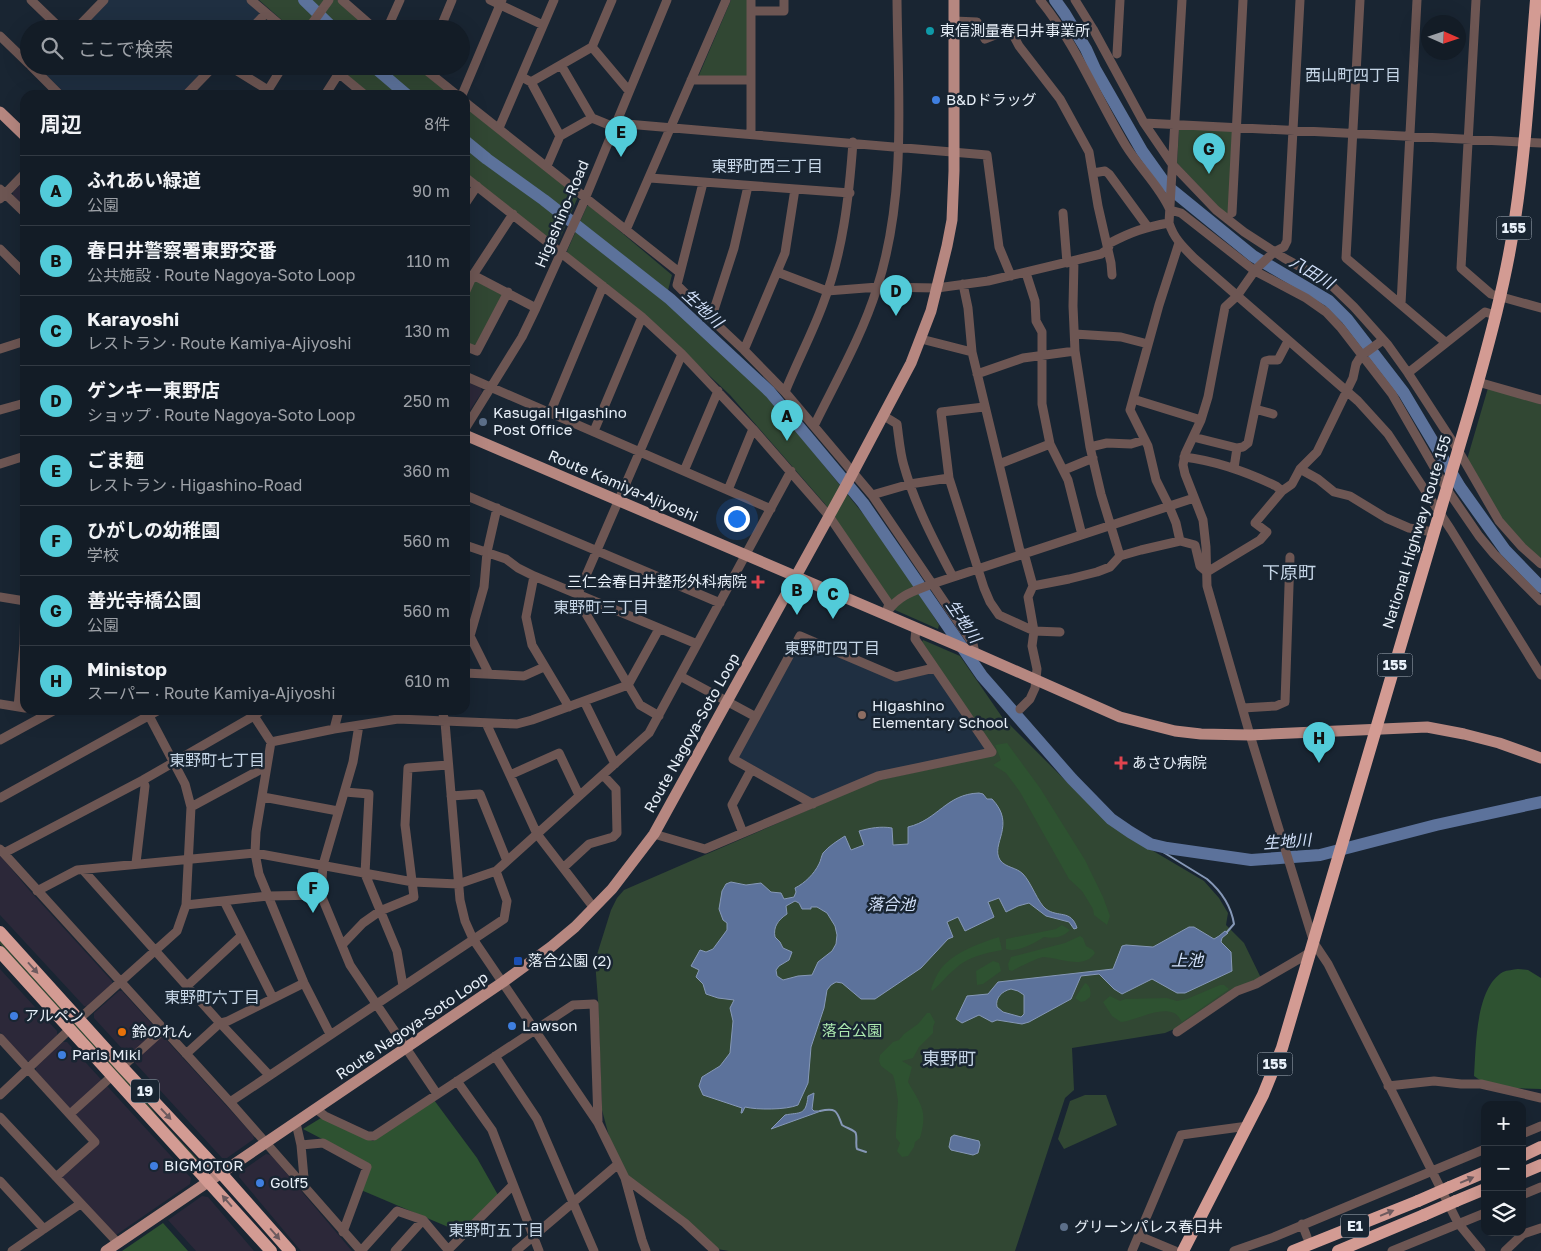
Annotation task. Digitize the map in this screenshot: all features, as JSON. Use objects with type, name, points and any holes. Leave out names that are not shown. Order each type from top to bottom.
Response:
[{"type":"highway","name":"National Highway Route 155","points":[[1183,1251],[1248,1126],[1282,1048],[1478,382],[1500,298],[1515,221],[1526,141],[1536,0]]},
{"type":"highway","name":"19","points":[[0,932],[80,1019],[117,1071],[209,1181],[271,1251]]},
{"type":"highway","name":"19","points":[[0,952],[70,1028],[117,1071],[221,1173],[290,1251]]},
{"type":"highway","points":[[1526,1154],[1541,1147]]},
{"type":"highway","points":[[1526,1172],[1541,1165]]},
{"type":"highway","name":"E1","points":[[1293,1251],[1481,1174]]},
{"type":"highway","name":"E1","points":[[1338,1251],[1481,1191]]},
{"type":"main road","name":"Route Nagoya-Soto Loop","points":[[106,1251],[503,982],[551,947],[594,908],[627,871],[654,834],[884,416],[911,363],[931,311],[952,220],[954,0]]},
{"type":"main road","points":[[0,112],[20,131]]},
{"type":"main road","name":"Route Kamiya-Ajiyoshi","points":[[470,437],[1120,717],[1175,731],[1201,734],[1250,735],[1376,728],[1427,728],[1499,742],[1541,758]]},
{"type":"street","points":[[31,0],[52,20]]},
{"type":"street","points":[[85,20],[104,0]]},
{"type":"street","points":[[251,0],[274,20]]},
{"type":"street","points":[[315,20],[329,0]]},
{"type":"street","points":[[342,0],[365,20]]},
{"type":"street","points":[[391,20],[400,0]]},
{"type":"street","points":[[444,20],[452,0]]},
{"type":"street","points":[[490,0],[501,3],[543,24]]},
{"type":"street","points":[[499,128],[554,0]]},
{"type":"street","points":[[531,82],[592,47],[612,0]]},
{"type":"street","name":"Higashino-Road","points":[[470,421],[522,337],[536,308],[668,0]]},
{"type":"street","points":[[626,230],[726,0]]},
{"type":"street","points":[[751,0],[752,134]]},
{"type":"street","points":[[751,11],[784,11],[784,0]]},
{"type":"street","points":[[814,426],[861,330],[878,287],[888,241],[896,196],[898,146],[897,0]]},
{"type":"street","points":[[1040,0],[1068,39],[1126,146],[1166,200],[1170,210]]},
{"type":"street","points":[[1076,0],[1144,123],[1172,164],[1216,210],[1244,232],[1274,252],[1328,282],[1354,306],[1408,373],[1458,450],[1499,521],[1522,547],[1541,564]]},
{"type":"street","points":[[1117,54],[1120,0]]},
{"type":"street","points":[[1182,0],[1169,223],[1173,234],[1179,244],[1347,392],[1370,413],[1388,434],[1541,674]]},
{"type":"street","points":[[1232,213],[1244,0]]},
{"type":"street","points":[[1300,0],[1287,242],[1284,247],[1274,252],[1255,270],[1237,296],[1225,307],[1208,397],[1184,457],[1185,474],[1202,520],[1206,547],[1207,586],[1313,947],[1328,964],[1458,1223],[1481,1251]]},
{"type":"street","points":[[1360,0],[1346,258],[1445,342]]},
{"type":"street","points":[[1401,304],[1417,0]]},
{"type":"street","points":[[1476,0],[1461,268],[1491,294],[1541,308]]},
{"type":"street","points":[[464,90],[501,3]]},
{"type":"street","points":[[259,20],[266,13]]},
{"type":"street","points":[[954,22],[977,22],[985,39],[1010,29],[1019,46],[1060,99],[1089,152],[1112,275]]},
{"type":"street","points":[[0,36],[20,54]]},
{"type":"street","points":[[592,47],[629,91]]},
{"type":"street","points":[[561,65],[592,118],[615,125],[752,134],[987,154],[999,247],[1012,276]]},
{"type":"street","points":[[41,75],[55,90]]},
{"type":"street","points":[[191,90],[205,75]]},
{"type":"street","points":[[242,75],[264,90]]},
{"type":"street","points":[[268,90],[277,75]]},
{"type":"street","points":[[328,90],[337,75]]},
{"type":"street","points":[[340,75],[359,90]]},
{"type":"street","points":[[433,75],[451,90]]},
{"type":"street","points":[[522,77],[531,82],[560,136]]},
{"type":"street","points":[[691,80],[751,80]]},
{"type":"street","points":[[470,106],[547,166],[583,202],[626,230],[679,272]]},
{"type":"street","points":[[547,166],[560,136],[592,118]]},
{"type":"street","points":[[1144,123],[1541,143]]},
{"type":"street","points":[[785,392],[827,291],[840,246],[850,193],[853,142]]},
{"type":"street","points":[[1093,173],[1105,172],[1109,174],[1147,226]]},
{"type":"street","points":[[20,178],[2,194],[20,209]]},
{"type":"street","points":[[650,178],[850,193]]},
{"type":"street","points":[[470,181],[562,249],[603,286],[642,317],[718,391],[754,429],[829,516],[889,604],[885,615]]},
{"type":"street","points":[[703,183],[677,285],[785,392],[814,426],[851,477],[872,495],[928,585],[973,644],[970,651]]},
{"type":"street","points":[[470,196],[476,186]]},
{"type":"street","points":[[711,319],[734,248],[748,186]]},
{"type":"street","points":[[744,350],[785,253],[795,189]]},
{"type":"street","points":[[1170,210],[1181,213],[1255,270],[1306,298],[1326,312],[1341,328],[1392,394],[1446,488],[1479,536],[1494,554],[1541,601]]},
{"type":"street","points":[[1063,213],[1070,262],[1075,351],[1090,447],[1101,494],[1120,556]]},
{"type":"street","points":[[470,283],[513,214]]},
{"type":"street","points":[[777,272],[827,291],[878,287],[937,288],[1012,276],[1101,254],[1108,249],[1110,243],[1134,230],[1169,223]]},
{"type":"street","points":[[1179,244],[1159,305],[1130,410],[1148,446],[1156,480],[1176,523],[1180,541]]},
{"type":"street","points":[[0,249],[20,269]]},
{"type":"street","points":[[1026,273],[1035,301],[1036,321],[1042,332],[1042,404],[1050,444],[1064,470],[1082,535]]},
{"type":"street","points":[[474,275],[536,308]]},
{"type":"street","points":[[963,284],[968,308],[972,352],[984,407],[1033,586],[1028,597],[1034,631],[1032,646],[1037,669],[1036,680],[1030,699],[1020,709]]},
{"type":"street","points":[[550,413],[603,286]]},
{"type":"street","points":[[470,348],[477,351],[508,292]]},
{"type":"street","points":[[1408,373],[1485,312],[1495,315]]},
{"type":"street","points":[[594,431],[642,317]]},
{"type":"street","points":[[1075,334],[1121,337],[1148,344]]},
{"type":"street","points":[[920,339],[972,352]]},
{"type":"street","points":[[1207,572],[1260,540],[1267,532],[1255,523],[1282,491],[1292,484],[1300,469],[1317,452],[1347,392],[1356,364],[1362,355],[1383,340]]},
{"type":"street","points":[[1193,437],[1237,448],[1243,447],[1248,443],[1265,361],[1278,360],[1288,341]]},
{"type":"street","points":[[0,348],[20,342]]},
{"type":"street","points":[[977,374],[1012,361],[1075,351]]},
{"type":"street","points":[[659,716],[640,705],[579,602],[578,594],[682,354]]},
{"type":"street","points":[[470,378],[771,509]]},
{"type":"street","points":[[1478,382],[1541,400]]},
{"type":"street","points":[[684,471],[718,391]]},
{"type":"street","points":[[1133,399],[1200,420]]},
{"type":"street","points":[[0,410],[20,404]]},
{"type":"street","points":[[984,407],[941,412],[949,478],[978,569],[990,602],[1000,615],[1034,631],[1060,632]]},
{"type":"street","points":[[1255,408],[1272,414]]},
{"type":"street","points":[[884,416],[897,424],[904,466],[910,484],[929,531],[953,577]]},
{"type":"street","points":[[728,490],[754,429]]},
{"type":"street","points":[[1090,447],[1107,443],[1131,444],[1144,440]]},
{"type":"street","points":[[999,464],[1050,444]]},
{"type":"street","points":[[1234,468],[1237,448]]},
{"type":"street","points":[[1184,457],[1234,468],[1276,486],[1282,491]]},
{"type":"street","points":[[0,464],[20,458]]},
{"type":"street","points":[[1064,470],[1093,458]]},
{"type":"street","points":[[1300,469],[1318,479],[1334,492],[1350,496],[1386,518],[1409,528],[1433,532]]},
{"type":"street","points":[[37,891],[77,870],[255,853],[413,882],[458,884],[496,871],[649,734],[791,471]]},
{"type":"street","points":[[872,495],[910,484],[949,478]]},
{"type":"street","points":[[470,497],[720,603]]},
{"type":"street","points":[[885,615],[894,601],[928,585],[1194,498]]},
{"type":"street","points":[[489,674],[470,636],[484,587],[487,552],[497,508]]},
{"type":"street","points":[[1033,586],[1097,572],[1110,567],[1120,556],[1180,541],[1195,545],[1200,566],[1207,572]]},
{"type":"street","points":[[470,547],[506,559],[534,576],[697,644]]},
{"type":"street","points":[[1243,708],[1276,706],[1285,702],[1290,557]]},
{"type":"street","points":[[534,576],[526,617],[532,645],[569,706]]},
{"type":"street","points":[[0,597],[20,600]]},
{"type":"street","points":[[271,742],[334,729],[398,719],[517,724],[628,684],[659,629]]},
{"type":"street","points":[[654,834],[704,849],[878,776],[992,752],[915,639],[921,631]]},
{"type":"street","points":[[813,804],[734,760],[800,636],[896,677],[934,668]]},
{"type":"street","points":[[470,673],[524,676],[544,667]]},
{"type":"street","points":[[680,676],[756,718]]},
{"type":"street","points":[[584,701],[615,764]]},
{"type":"street","points":[[0,704],[20,708]]},
{"type":"street","points":[[0,740],[46,715]]},
{"type":"street","points":[[0,798],[144,715]]},
{"type":"street","points":[[80,1019],[177,931],[186,905],[190,807],[185,784],[148,715]]},
{"type":"street","points":[[334,729],[337,715]]},
{"type":"street","points":[[443,715],[458,884],[464,921],[473,939],[598,1122],[625,1178],[646,1251]]},
{"type":"street","points":[[330,1034],[304,983],[259,874],[255,853],[256,832],[271,742],[254,716],[144,780],[2,851],[230,1102],[361,1251],[397,1211],[423,1220],[448,1251],[513,1186]]},
{"type":"street","points":[[486,723],[537,834],[594,908]]},
{"type":"street","points":[[359,725],[353,762],[323,865],[321,895],[350,964],[437,1094]]},
{"type":"street","points":[[510,776],[559,753],[580,795]]},
{"type":"street","points":[[342,945],[363,922],[380,911],[414,897],[405,825],[408,768],[448,765]]},
{"type":"street","points":[[190,807],[267,766]]},
{"type":"street","points":[[743,833],[732,805],[751,770]]},
{"type":"street","points":[[563,868],[589,844],[613,837],[617,833],[616,789],[603,775]]},
{"type":"street","points":[[136,864],[145,786],[144,780]]},
{"type":"street","points":[[345,792],[369,794],[365,874],[397,951],[403,986]]},
{"type":"street","points":[[451,796],[480,794],[507,861]]},
{"type":"street","points":[[263,797],[338,811]]},
{"type":"street","points":[[83,870],[269,1075]]},
{"type":"street","points":[[230,1102],[504,918],[507,901],[496,871]]},
{"type":"street","points":[[186,905],[268,896],[321,895]]},
{"type":"street","points":[[224,901],[273,998]]},
{"type":"street","points":[[187,986],[241,936]]},
{"type":"street","points":[[1177,1032],[1237,991],[1256,984],[1313,947]]},
{"type":"street","points":[[186,1054],[220,1023],[228,1021],[304,983]]},
{"type":"street","points":[[316,1109],[325,1116],[368,1136],[374,1136],[573,1004],[594,1004],[598,1122]]},
{"type":"street","points":[[0,1095],[70,1028]]},
{"type":"street","points":[[70,1114],[163,1030]]},
{"type":"street","points":[[0,1038],[95,1142],[56,1177]]},
{"type":"street","points":[[495,1056],[537,1119],[594,1251]]},
{"type":"street","points":[[1388,1086],[1434,1080],[1461,1084],[1481,1084],[1541,1098]]},
{"type":"street","points":[[457,1081],[492,1130],[539,1251]]},
{"type":"street","points":[[0,1117],[80,1204],[118,1242]]},
{"type":"street","points":[[296,1123],[301,1145],[304,1178],[300,1182]]},
{"type":"street","points":[[1132,1251],[1181,1134],[1248,1126]]},
{"type":"street","points":[[1526,1132],[1541,1126]]},
{"type":"street","points":[[301,1145],[323,1143],[367,1166],[343,1232]]},
{"type":"street","points":[[1234,1251],[1274,1237],[1481,1151]]},
{"type":"street","points":[[516,1251],[618,1164]]},
{"type":"street","points":[[625,1178],[685,1224],[715,1251]]},
{"type":"street","points":[[0,1181],[44,1229]]},
{"type":"street","points":[[1526,1193],[1541,1187]]},
{"type":"street","points":[[12,1251],[80,1204]]},
{"type":"street","points":[[1392,1251],[1481,1214]]},
{"type":"street","points":[[395,1251],[423,1220]]},
{"type":"street","points":[[1302,1224],[1307,1237]]},
{"type":"street","points":[[1505,1251],[1523,1234],[1541,1228]]},
{"type":"street","points":[[1139,1236],[1175,1251]]},
{"type":"shaded area","points":[[108,0],[247,0],[260,11],[260,14],[255,20],[89,20]]},
{"type":"shaded area","points":[[46,75],[201,75],[187,90],[62,90]]},
{"type":"shaded area","points":[[20,185],[20,203],[13,196],[13,192]]},
{"type":"shaded area","points":[[470,383],[481,388],[482,392],[470,410]]},
{"type":"shaded area","name":"Higashino Elementary School","points":[[804,641],[896,681],[933,673],[936,674],[987,750],[812,799],[739,759],[738,756],[801,642]]},
{"type":"shaded area","points":[[0,855],[112,981],[112,984],[88,1007],[84,1006],[0,915]]},
{"type":"shaded area","points":[[0,969],[57,1031],[57,1035],[30,1061],[26,1061],[0,1032]]},
{"type":"shaded area","points":[[119,991],[122,991],[253,1135],[254,1139],[227,1158],[222,1158],[94,1018],[94,1013]]},
{"type":"shaded area","points":[[63,1042],[67,1042],[191,1178],[190,1184],[116,1235],[61,1179],[61,1175],[99,1140],[36,1071],[36,1067]]},
{"type":"shaded area","points":[[266,1154],[271,1155],[352,1251],[301,1251],[239,1177],[240,1172]]},
{"type":"shaded area","points":[[202,1196],[208,1197],[254,1251],[196,1251],[168,1220]]},
{"type":"green space","points":[[259,0],[337,0],[360,20],[282,20]]},
{"type":"green space","points":[[731,0],[748,0],[748,75],[746,78],[700,78],[699,75]]},
{"type":"green space","points":[[348,75],[426,75],[445,90],[365,90]]},
{"type":"green space","points":[[470,110],[576,195],[577,199],[558,243],[555,244],[470,176]]},
{"type":"green space","points":[[1182,127],[1235,130],[1230,219],[1177,163],[1179,130]]},
{"type":"green space","points":[[587,206],[590,206],[672,275],[665,302],[750,378],[783,415],[869,521],[908,576],[939,625],[938,629],[895,610],[825,504],[730,395],[681,349],[568,254],[567,251]]},
{"type":"green space","points":[[476,279],[503,294],[477,347],[470,345],[470,287],[473,280]]},
{"type":"green space","points":[[1488,388],[1530,399],[1541,405],[1541,562],[1500,519],[1466,463]]},
{"type":"green space","name":"落合公園","points":[[923,640],[960,656],[1002,717],[1094,809],[1133,839],[1204,881],[1219,898],[1228,913],[1226,925],[1244,943],[1261,978],[1179,1027],[1165,1033],[1072,1048],[1074,1090],[1065,1098],[1015,1251],[729,1251],[717,1249],[629,1179],[610,1140],[602,1110],[595,961],[611,910],[617,898],[624,890],[875,781],[995,755],[921,644]]},
{"type":"green space","points":[[1007,743],[1040,788],[1085,860],[1110,916],[1107,925],[1094,915],[1093,909],[1082,891],[1069,879],[1020,792],[1006,773],[993,765],[1001,760],[995,745]]},
{"type":"green space","points":[[1062,925],[1070,930],[1062,936],[1055,938],[1044,937],[1020,949],[1006,949],[1006,939],[1056,929]]},
{"type":"green space","points":[[1080,936],[1083,938],[1086,946],[1095,953],[1085,961],[1071,962],[1044,957],[1012,971],[1009,970],[1008,964],[1011,957],[1065,943]]},
{"type":"green space","points":[[999,937],[1002,950],[983,954],[965,961],[932,991],[931,989],[938,973],[950,960],[970,948]]},
{"type":"green space","points":[[0,941],[135,1088],[202,1166],[0,944]]},
{"type":"green space","points":[[993,961],[999,963],[1001,971],[983,984],[977,985],[976,971]]},
{"type":"green space","points":[[1518,969],[1528,970],[1541,978],[1541,1089],[1497,1086],[1481,1081],[1474,1076],[1479,1020],[1487,991],[1494,980],[1503,972]]},
{"type":"green space","points":[[1085,983],[1089,987],[1090,997],[1081,1002],[1075,998]]},
{"type":"green space","points":[[1224,985],[1229,989],[1182,1022],[1175,1014],[1161,1011],[1121,1022],[1112,1016],[1103,1002],[1110,996],[1120,1001],[1125,999],[1167,998],[1177,1001],[1187,999]]},
{"type":"green space","points":[[927,1013],[930,1013],[935,1022],[933,1033],[919,1047],[913,1058],[902,1061],[912,1067],[908,1082],[922,1108],[923,1121],[920,1138],[915,1142],[908,1156],[902,1157],[897,1151],[900,1143],[896,1138],[898,1101],[895,1082],[893,1075],[881,1066],[879,1061],[880,1055],[893,1042],[899,1040],[918,1024]]},
{"type":"green space","points":[[1085,1095],[1106,1095],[1117,1125],[1064,1149],[1058,1139],[1070,1101]]},
{"type":"green space","points":[[434,1100],[477,1158],[498,1195],[460,1232],[361,1190],[370,1164],[303,1129],[321,1118],[373,1141]]},
{"type":"green space","points":[[163,1223],[188,1251],[122,1251]]},
{"type":"water","name":"落合池","points":[[968,794],[983,794],[987,799],[992,799],[999,808],[1003,826],[998,847],[1000,860],[1005,865],[1023,874],[1046,909],[1068,916],[1077,928],[1074,929],[1069,922],[1046,916],[1029,903],[1006,912],[999,898],[988,902],[994,917],[965,931],[958,917],[947,922],[953,937],[948,939],[921,968],[875,999],[861,999],[842,983],[836,982],[831,985],[827,990],[824,1008],[811,1047],[808,1083],[798,1105],[772,1109],[745,1107],[741,1113],[742,1108],[703,1095],[699,1086],[702,1077],[720,1066],[730,1053],[733,1021],[730,1008],[734,1000],[706,994],[703,984],[696,977],[699,970],[691,966],[700,950],[706,952],[713,949],[727,930],[727,923],[723,920],[719,909],[722,891],[726,884],[731,882],[746,885],[761,883],[771,892],[781,893],[784,899],[794,897],[795,888],[812,875],[823,853],[845,836],[851,850],[864,845],[859,831],[888,827],[892,828],[893,845],[908,844],[908,827],[918,824],[950,802]],"holes":[[[795,901],[799,903],[802,909],[817,907],[827,913],[835,926],[836,944],[832,951],[818,962],[812,975],[783,980],[777,976],[776,970],[789,960],[792,952],[783,948],[775,937],[775,930],[779,921],[787,914],[786,906]]]},
{"type":"water","name":"上池","points":[[1189,927],[1194,927],[1214,939],[1225,931],[1228,933],[1222,938],[1221,942],[1231,952],[1232,971],[1185,993],[1177,993],[1152,979],[1122,994],[1099,974],[1081,976],[1071,999],[1029,1022],[1022,1024],[997,1020],[992,1022],[979,1015],[962,1023],[956,1019],[967,996],[988,994],[998,982],[1113,969],[1122,946],[1153,947]],"holes":[[[1011,989],[1024,995],[1024,1014],[1021,1017],[1003,1012],[997,1007],[998,998],[1002,993]]]},
{"type":"water","points":[[814,1093],[812,1109],[814,1111],[821,1111],[771,1129],[785,1115],[804,1110],[808,1096]]},
{"type":"water","points":[[954,1135],[979,1141],[978,1153],[973,1155],[951,1150],[949,1147],[951,1137]]},
{"type":"waterway","name":"生地川","points":[[304,0],[325,20]]},
{"type":"waterway","name":"八田川","points":[[1055,0],[1086,49],[1095,69],[1142,151],[1167,186],[1253,256],[1329,301],[1347,319],[1404,393],[1460,487],[1505,550],[1541,587]]},
{"type":"waterway","name":"生地川","points":[[384,75],[401,90]]},
{"type":"waterway","name":"生地川","points":[[470,145],[544,200],[670,299],[770,392],[863,503],[982,676],[1072,779],[1111,819],[1130,832],[1150,844],[1167,848],[1251,860],[1320,855],[1436,825],[1541,802]]},
{"type":"waterway","points":[[1150,844],[1207,879],[1217,888],[1225,899],[1233,917],[1234,924],[1227,932]]},
{"type":"waterway","points":[[820,1111],[833,1110],[836,1112],[842,1125],[856,1133],[857,1149],[866,1152]]},
{"type":"place","name":"東信測量春日井事業所","points":[[930,31]]},
{"type":"place","name":"B&Dドラッグ","points":[[936,100]]},
{"type":"place","name":"ごま麺","points":[[621,157]]},
{"type":"place","name":"善光寺橋公園","points":[[1209,174]]},
{"type":"place","name":"ゲンキー東野店","points":[[896,316]]},
{"type":"place","name":"Kasugai Higashino Post Office","points":[[483,422]]},
{"type":"place","name":"ふれあい緑道","points":[[787,441]]},
{"type":"place","name":"三仁会春日井整形外科病院","points":[[758,582]]},
{"type":"place","name":"春日井警察署東野交番","points":[[797,615]]},
{"type":"place","name":"Karayoshi","points":[[833,619]]},
{"type":"place","name":"Higashino Elementary School","points":[[862,715]]},
{"type":"place","name":"あさひ病院","points":[[1121,763]]},
{"type":"place","name":"Ministop","points":[[1319,763]]},
{"type":"place","name":"ひがしの幼稚園","points":[[313,913]]},
{"type":"place","name":"落合公園 (2)","points":[[518,961]]},
{"type":"place","name":"アルペン","points":[[14,1016]]},
{"type":"place","name":"Lawson","points":[[512,1026]]},
{"type":"place","name":"鈴のれん","points":[[122,1032]]},
{"type":"place","name":"Paris Miki","points":[[62,1055]]},
{"type":"place","name":"BIGMOTOR","points":[[154,1166]]},
{"type":"place","name":"Golf5","points":[[260,1183]]},
{"type":"place","name":"グリーンパレス春日井","points":[[1064,1227]]},
{"type":"district","name":"西山町四丁目","points":[[1353,75]]},
{"type":"district","name":"東野町西三丁目","points":[[767,166]]},
{"type":"district","name":"下原町","points":[[1289,573]]},
{"type":"district","name":"東野町三丁目","points":[[601,607]]},
{"type":"district","name":"東野町四丁目","points":[[832,648]]},
{"type":"district","name":"東野町七丁目","points":[[217,760]]},
{"type":"district","name":"東野町六丁目","points":[[212,997]]},
{"type":"district","name":"東野町","points":[[949,1059]]},
{"type":"district","name":"東野町五丁目","points":[[496,1230]]}]
